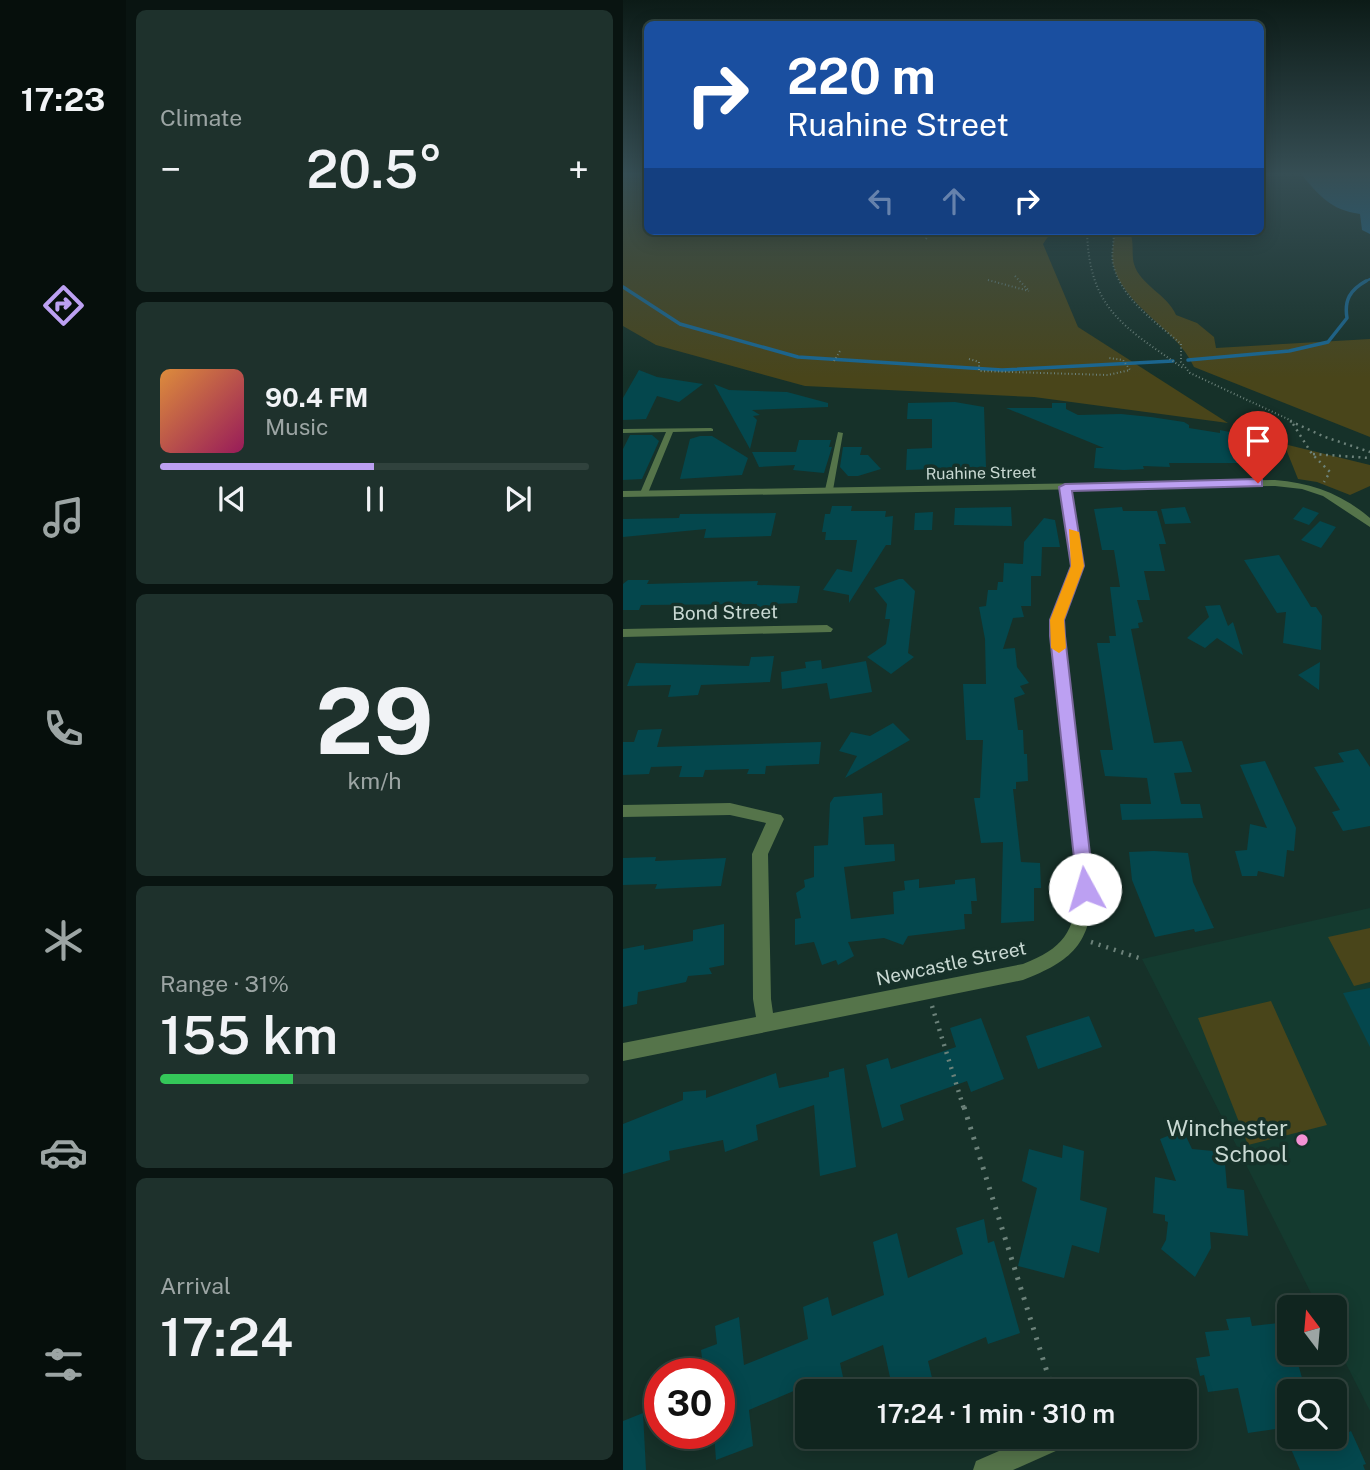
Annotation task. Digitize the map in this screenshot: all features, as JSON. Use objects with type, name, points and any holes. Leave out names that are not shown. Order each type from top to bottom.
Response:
[{"type":"street","name":"Ruahine Street","points":[[623,494],[1258,483],[1320,490],[1351,507],[1370,524]]},
{"type":"street","points":[[1065,487],[1077,566],[1057,620],[1085,889],[1085,918],[1076,938]]},
{"type":"street","name":"Bond Street","points":[[623,632],[827,629]]},
{"type":"street","points":[[623,811],[730,809],[776,819],[760,854],[762,999],[766,1023]]},
{"type":"street","name":"Newcastle Street","points":[[623,1052],[1023,972],[1044,964],[1076,938]]},
{"type":"street","points":[[985,1470],[1031,1449]]},
{"type":"lane","points":[[623,431],[711,430]]},
{"type":"lane","points":[[644,493],[670,431]]},
{"type":"lane","points":[[829,490],[839,433]]},
{"type":"path","points":[[1087,241],[1089,276],[1101,300],[1126,325],[1190,373],[1351,448],[1370,452]]},
{"type":"path","points":[[1114,241],[1113,264],[1132,300],[1181,344],[1181,362],[1190,373]]},
{"type":"path","points":[[988,280],[1030,291],[1015,276]]},
{"type":"path","points":[[834,361],[840,351]]},
{"type":"path","points":[[969,359],[979,362],[979,371],[1108,375],[1131,370],[1123,360],[1109,358]]},
{"type":"path","points":[[1292,422],[1313,454],[1330,472],[1320,490]]},
{"type":"path","points":[[1313,454],[1370,458]]},
{"type":"path","points":[[1076,938],[1142,959]]},
{"type":"path","points":[[928,990],[1049,1379]]},
{"type":"shaded area","points":[[623,241],[1045,241],[1043,244],[1078,327],[1228,423],[1034,397],[805,386],[656,345],[623,326]]},
{"type":"shaded area","points":[[1113,241],[1132,241],[1134,264],[1142,278],[1167,302],[1176,315],[1197,323],[1214,337],[1216,348],[1370,339],[1370,437],[1194,367],[1175,340],[1127,293],[1112,260]]},
{"type":"shaded area","points":[[1284,444],[1370,465],[1370,486],[1350,495],[1317,482],[1298,479]]},
{"type":"shaded area","name":"Winchester School","points":[[1370,908],[1370,1411],[1347,1365],[1347,1295],[1312,1295],[1142,959]]},
{"type":"shaded area","points":[[1370,928],[1370,982],[1354,986],[1328,937]]},
{"type":"shaded area","points":[[1271,1001],[1327,1125],[1248,1145],[1198,1018]]},
{"type":"building","points":[[639,370],[657,377],[703,384],[679,402],[657,396],[646,419],[623,420],[623,398]]},
{"type":"building","points":[[714,384],[729,390],[787,392],[828,403],[828,407],[752,410],[760,415],[753,416],[757,420],[750,449]]},
{"type":"building","points":[[955,402],[984,407],[986,467],[906,470],[907,449],[932,448],[932,419],[907,419],[908,403]]},
{"type":"building","points":[[1052,403],[1066,403],[1066,409],[1078,415],[1121,414],[1151,417],[1184,422],[1189,428],[1220,433],[1220,430],[1249,436],[1242,463],[1169,463],[1170,467],[1143,466],[1144,469],[1124,470],[1094,468],[1096,448],[1104,448],[1006,408],[1052,408]]},
{"type":"building","points":[[630,435],[652,435],[659,441],[642,479],[623,480],[623,449]]},
{"type":"building","points":[[712,436],[748,458],[742,475],[680,479],[690,439]]},
{"type":"building","points":[[799,440],[831,440],[829,447],[832,447],[824,473],[793,470],[795,465],[759,467],[752,452],[796,452]]},
{"type":"building","points":[[843,447],[862,447],[860,455],[868,455],[881,469],[848,476],[840,467]]},
{"type":"building","points":[[832,506],[852,506],[851,511],[886,511],[885,517],[893,516],[891,545],[886,545],[849,603],[849,595],[823,590],[837,569],[852,572],[857,540],[825,540],[826,532],[822,532],[825,514],[830,514]]},
{"type":"building","points":[[1011,507],[1012,526],[954,525],[955,508]]},
{"type":"building","points":[[1122,507],[1123,511],[1157,511],[1166,544],[1159,544],[1165,571],[1144,571],[1150,600],[1137,600],[1143,622],[1138,623],[1139,628],[1131,629],[1154,743],[1182,741],[1192,772],[1174,773],[1181,804],[1200,804],[1203,818],[1122,820],[1120,804],[1151,804],[1147,778],[1105,776],[1100,750],[1113,750],[1097,643],[1110,643],[1109,636],[1116,636],[1110,587],[1120,587],[1114,550],[1102,550],[1094,509]]},
{"type":"building","points":[[1185,507],[1191,523],[1165,524],[1161,509]]},
{"type":"building","points":[[1303,507],[1319,513],[1309,525],[1293,519]]},
{"type":"building","points":[[933,512],[932,530],[914,530],[915,513]]},
{"type":"building","points":[[776,513],[771,536],[704,538],[706,529],[623,537],[623,519],[679,518],[680,514]]},
{"type":"building","points":[[1044,518],[1055,520],[1060,547],[1042,547],[1041,576],[1031,576],[1031,606],[1021,606],[1024,617],[1013,618],[1003,649],[1015,648],[1017,667],[1029,683],[1020,686],[1025,694],[1014,698],[1018,730],[1023,730],[1028,781],[1016,782],[1016,789],[1013,789],[1021,862],[1040,863],[1041,888],[1034,888],[1034,921],[1001,923],[1003,842],[981,843],[974,798],[980,798],[983,740],[966,740],[963,684],[986,684],[985,639],[979,607],[986,606],[988,590],[997,590],[998,582],[1003,582],[1004,563],[1023,564],[1024,542]]},
{"type":"building","points":[[1320,521],[1336,527],[1321,548],[1301,540]]},
{"type":"building","points":[[1279,555],[1311,607],[1316,607],[1322,616],[1321,650],[1283,643],[1286,612],[1277,613],[1244,560]]},
{"type":"building","points":[[903,579],[915,591],[908,653],[914,657],[891,674],[867,657],[886,644],[890,619],[885,619],[887,604],[874,588]]},
{"type":"building","points":[[628,580],[649,580],[647,584],[758,581],[757,585],[800,586],[797,603],[772,604],[771,609],[756,610],[757,604],[641,605],[639,610],[623,610],[623,584]]},
{"type":"building","points":[[1220,605],[1228,626],[1233,622],[1243,655],[1217,638],[1205,648],[1187,638],[1209,617],[1205,606]]},
{"type":"building","points":[[774,656],[770,682],[701,685],[698,695],[668,697],[671,685],[627,686],[636,663],[749,666],[751,657]]},
{"type":"building","points":[[821,660],[822,669],[866,661],[872,692],[830,699],[827,683],[782,689],[781,672],[806,668],[805,662]]},
{"type":"building","points":[[1320,662],[1319,690],[1298,675]]},
{"type":"building","points":[[893,723],[910,740],[845,778],[857,756],[839,751],[851,732],[870,736]]},
{"type":"building","points":[[662,729],[657,747],[821,742],[819,764],[766,766],[765,774],[747,774],[749,769],[705,770],[703,777],[679,777],[682,766],[651,767],[649,774],[623,775],[623,742],[634,742],[638,730]]},
{"type":"building","points":[[1358,749],[1370,767],[1370,826],[1343,831],[1332,812],[1340,810],[1314,767],[1344,762],[1338,753]]},
{"type":"building","points":[[1265,761],[1296,828],[1294,851],[1287,850],[1284,877],[1258,871],[1257,876],[1242,876],[1235,851],[1247,850],[1250,824],[1267,828],[1240,765]]},
{"type":"building","points":[[882,793],[883,815],[863,817],[865,845],[894,844],[895,861],[844,867],[851,919],[894,914],[893,892],[905,890],[904,881],[919,879],[919,888],[955,884],[955,880],[975,878],[977,901],[971,901],[972,914],[964,914],[965,929],[908,936],[903,945],[884,938],[848,942],[854,956],[838,965],[836,960],[822,965],[814,942],[795,945],[795,919],[801,918],[796,893],[805,887],[804,880],[814,877],[814,846],[828,845],[830,803],[834,797]]},
{"type":"building","points":[[1129,852],[1188,853],[1193,882],[1214,928],[1155,937],[1132,880]]},
{"type":"building","points":[[656,857],[655,861],[726,858],[721,886],[655,889],[657,884],[623,885],[623,858]]},
{"type":"building","points":[[724,924],[724,965],[709,968],[712,974],[688,976],[686,982],[638,992],[637,1004],[623,1007],[623,949],[644,945],[644,950],[693,941],[693,930]]},
{"type":"building","points":[[1370,988],[1370,1047],[1343,993]]},
{"type":"building","points":[[1089,1016],[1102,1047],[1038,1069],[1026,1036]]},
{"type":"building","points":[[981,1018],[1004,1079],[971,1092],[967,1081],[900,1105],[904,1120],[882,1128],[866,1065],[888,1058],[891,1069],[956,1047],[950,1028]]},
{"type":"building","points":[[844,1068],[856,1167],[820,1176],[814,1105],[756,1125],[758,1140],[725,1152],[723,1140],[669,1151],[670,1160],[623,1174],[623,1124],[683,1100],[683,1092],[706,1090],[706,1098],[776,1073],[779,1088],[829,1077],[829,1072]]},
{"type":"building","points":[[1183,1130],[1192,1149],[1224,1152],[1227,1188],[1244,1190],[1248,1236],[1210,1232],[1211,1248],[1195,1277],[1161,1249],[1166,1240],[1168,1222],[1165,1221],[1165,1215],[1153,1213],[1155,1177],[1176,1181],[1160,1139]]},
{"type":"building","points":[[1063,1145],[1084,1151],[1080,1200],[1107,1208],[1099,1253],[1072,1245],[1064,1278],[1018,1266],[1037,1188],[1022,1181],[1029,1149],[1062,1158]]},
{"type":"building","points":[[984,1219],[988,1243],[994,1241],[1020,1333],[988,1344],[986,1337],[928,1361],[932,1379],[890,1379],[883,1345],[840,1363],[843,1379],[795,1379],[795,1390],[749,1410],[753,1446],[716,1460],[715,1449],[735,1449],[735,1358],[702,1358],[701,1350],[717,1344],[715,1326],[739,1317],[744,1365],[808,1339],[803,1307],[828,1297],[832,1316],[884,1295],[873,1242],[897,1233],[908,1278],[963,1254],[956,1228]]},
{"type":"building","points":[[1250,1317],[1252,1326],[1277,1323],[1277,1365],[1298,1365],[1302,1379],[1277,1379],[1277,1429],[1248,1433],[1238,1388],[1208,1392],[1204,1375],[1200,1376],[1196,1358],[1210,1356],[1205,1332],[1229,1330],[1226,1319]]},
{"type":"building","points":[[643,1413],[646,1470],[623,1470],[623,1421]]},
{"type":"building","points":[[1351,1431],[1366,1464],[1363,1465],[1365,1470],[1300,1470],[1291,1449],[1347,1449],[1347,1433]]},
{"type":"waterway","points":[[1366,281],[1370,279]]},
{"type":"waterway","points":[[1188,360],[1289,351],[1328,342],[1347,318],[1349,296],[1366,281]]},
{"type":"waterway","points":[[1362,283],[1366,281]]},
{"type":"waterway","points":[[623,287],[680,324],[798,357],[1002,370],[1173,361]]},
{"type":"slow traffic","points":[[1059,648],[1057,620],[1077,566],[1073,532]]},
{"type":"place","name":"Winchester School","points":[[1302,1140]]},
{"type":"route","points":[[1085,889],[1057,620],[1077,566],[1065,487],[1258,483]]}]
